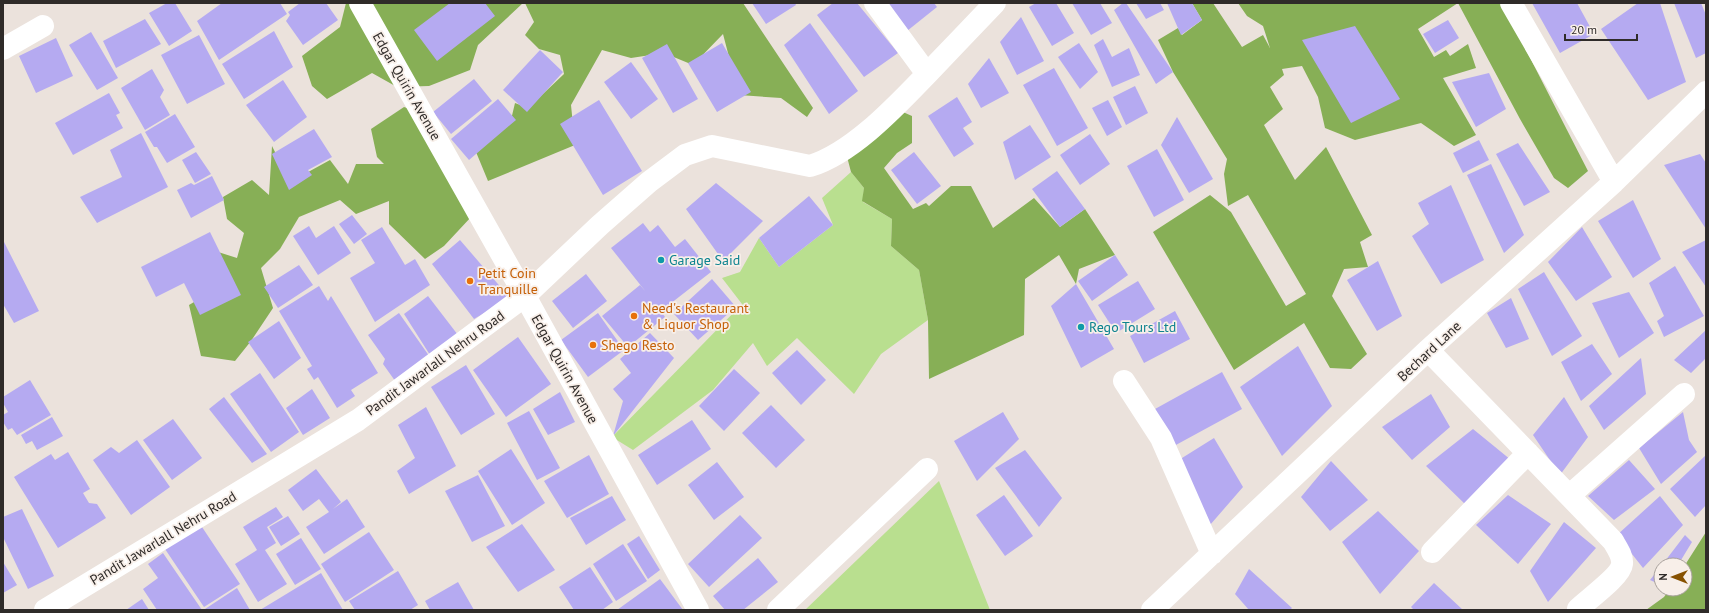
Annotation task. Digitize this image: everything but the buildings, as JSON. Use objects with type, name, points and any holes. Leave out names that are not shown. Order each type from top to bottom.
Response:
[{"type":"street","name":"Edgar Quirin Avenue","points":[[360,3],[525,296],[698,610]]},
{"type":"street","points":[[875,3],[927,74]]},
{"type":"street","name":"Pandit Jawarlall Nehru Road","points":[[45,610],[358,420],[525,296],[649,182],[685,155],[712,146],[810,166],[820,163],[853,144],[902,100],[995,3]]},
{"type":"street","points":[[1511,3],[1614,182]]},
{"type":"street","points":[[3,49],[44,26]]},
{"type":"street","name":"Bechard Lane","points":[[1152,610],[1428,350],[1614,182],[1706,92]]},
{"type":"street","points":[[1428,350],[1613,541],[1622,558],[1622,566],[1617,574],[1578,609]]},
{"type":"street","points":[[1124,381],[1161,438],[1212,554]]},
{"type":"street","points":[[1570,495],[1684,394]]},
{"type":"street","points":[[1432,552],[1528,453]]},
{"type":"street","points":[[778,610],[927,469]]},
{"type":"green space","points":[[346,3],[523,3],[478,45],[470,70],[429,86],[397,87],[372,73],[327,99],[312,86],[302,56],[340,27]]},
{"type":"green space","points":[[525,3],[743,3],[813,108],[807,117],[781,98],[739,95],[723,34],[693,65],[664,53],[631,58],[602,50],[571,105],[575,145],[488,181],[476,152],[510,124],[515,103],[528,108],[564,74],[560,55],[539,49],[525,35],[534,22]]},
{"type":"green space","points":[[1192,3],[1213,3],[1242,47],[1263,35],[1270,48],[1263,26],[1247,16],[1238,3],[1458,3],[1418,29],[1434,57],[1446,50],[1450,56],[1468,44],[1476,68],[1443,78],[1476,135],[1454,146],[1421,123],[1355,140],[1325,128],[1318,97],[1302,66],[1282,69],[1284,75],[1270,87],[1283,109],[1264,125],[1295,180],[1326,147],[1372,235],[1360,242],[1368,267],[1344,269],[1332,296],[1367,354],[1351,369],[1330,368],[1304,323],[1234,370],[1153,232],[1210,195],[1231,212],[1286,306],[1306,294],[1248,195],[1228,206],[1224,174],[1227,159],[1173,72],[1158,40],[1178,28],[1182,35],[1202,20]]},
{"type":"green space","points":[[1458,3],[1502,3],[1588,171],[1568,188],[1554,178],[1520,119]]},
{"type":"green space","points":[[887,105],[912,116],[912,143],[897,153],[884,168],[913,209],[926,203],[929,206],[951,186],[971,186],[993,228],[1034,198],[1060,227],[1085,209],[1115,255],[1079,269],[1076,284],[1059,255],[1025,279],[1024,335],[929,379],[928,320],[919,270],[891,246],[892,219],[862,201],[864,188],[851,172],[845,149]]},
{"type":"green space","points":[[404,107],[430,116],[472,216],[444,246],[425,259],[389,224],[389,201],[356,214],[340,200],[299,217],[280,249],[261,268],[273,308],[251,341],[235,361],[201,356],[189,305],[221,286],[215,251],[237,258],[244,233],[227,219],[223,197],[252,180],[269,195],[272,146],[290,182],[330,160],[348,184],[356,164],[384,164],[377,157],[371,129]]},
{"type":"green space","points":[[851,172],[864,188],[863,202],[892,219],[891,246],[919,270],[928,320],[881,354],[854,394],[797,338],[767,366],[753,343],[713,390],[633,450],[612,437],[742,304],[722,278],[740,272],[759,238],[779,267],[833,225],[822,198]]},
{"type":"green space","points":[[939,481],[990,610],[805,610]]},
{"type":"green space","points":[[1706,532],[1706,610],[1646,610],[1664,597],[1693,597],[1693,557],[1690,557]]},
{"type":"place","name":"Garage Said","points":[[661,260]]},
{"type":"place","name":"Petit Coin Tranquille","points":[[470,281]]},
{"type":"place","name":"Need's Restaurant & Liquor Shop","points":[[634,316]]},
{"type":"place","name":"Rego Tours Ltd","points":[[1081,327]]},
{"type":"place","name":"Shego Resto","points":[[593,345]]}]
